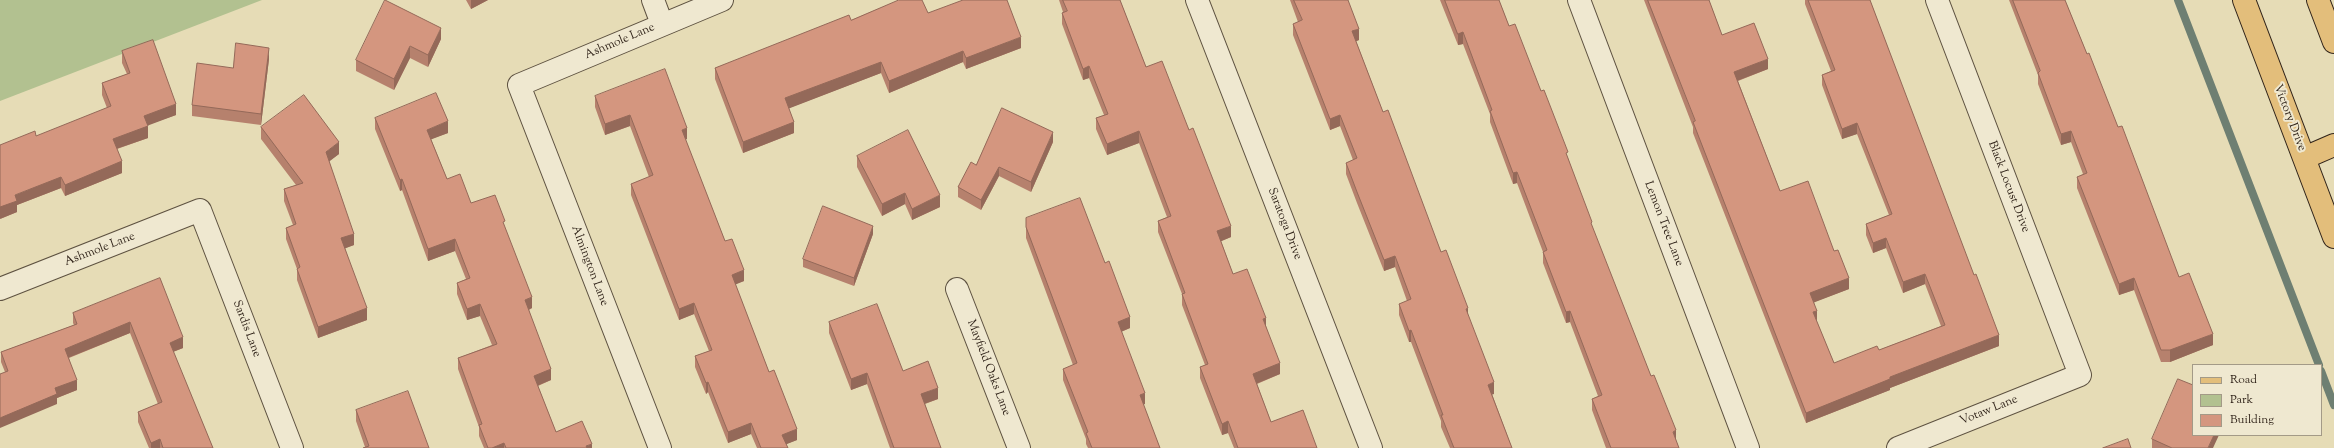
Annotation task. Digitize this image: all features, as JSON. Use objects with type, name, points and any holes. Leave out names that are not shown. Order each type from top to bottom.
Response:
[{"type":"main road","name":"Victory Drive","points":[[2244,0],[2334,237]]},
{"type":"main road","points":[[2318,0],[2334,42]]},
{"type":"main road","points":[[2304,158],[2334,145]]},
{"type":"street","points":[[653,0],[662,24]]},
{"type":"street","name":"Ashmole Lane","points":[[519,85],[722,0]]},
{"type":"street","name":"Saratoga Drive","points":[[1197,0],[1371,448]]},
{"type":"street","name":"Lemon Tree Lane","points":[[1579,0],[1748,448]]},
{"type":"street","name":"Black Locust Drive","points":[[1937,0],[2080,375]]},
{"type":"street","name":"Almington Lane","points":[[519,85],[660,448]]},
{"type":"street","name":"Ashmole Lane","points":[[0,289],[200,210]]},
{"type":"street","name":"Sardis Lane","points":[[200,210],[292,448]]},
{"type":"street","name":"Mayfield Oaks Lane","points":[[957,289],[1019,448]]},
{"type":"street","name":"Votaw Lane","points":[[1898,448],[2080,375]]},
{"type":"green space","points":[[0,0],[262,0],[0,101]]},
{"type":"building","points":[[385,0],[441,28],[428,55],[410,46],[394,79],[356,60]]},
{"type":"building","points":[[899,0],[922,0],[928,13],[963,0],[1007,0],[1021,37],[966,58],[963,51],[889,81],[881,62],[785,98],[794,122],[743,142],[715,68],[849,15],[851,20]]},
{"type":"building","points":[[1063,0],[1120,0],[1146,67],[1162,61],[1189,130],[1193,128],[1231,226],[1217,231],[1233,274],[1247,269],[1266,318],[1263,319],[1280,363],[1253,374],[1271,422],[1303,410],[1317,448],[1238,448],[1228,421],[1222,424],[1200,367],[1208,364],[1182,294],[1185,293],[1158,221],[1171,216],[1139,131],[1107,144],[1096,118],[1108,114],[1089,66],[1083,69],[1062,13],[1067,11]]},
{"type":"building","points":[[1294,0],[1348,0],[1359,29],[1352,31],[1383,112],[1388,110],[1441,252],[1446,250],[1468,308],[1466,309],[1494,382],[1488,385],[1512,448],[1454,448],[1411,330],[1409,331],[1399,304],[1411,299],[1395,256],[1384,260],[1357,192],[1346,163],[1357,158],[1340,115],[1330,119],[1293,24],[1302,20]]},
{"type":"building","points":[[1445,0],[1499,0],[1509,26],[1515,24],[1541,91],[1544,90],[1568,152],[1566,153],[1592,222],[1591,223],[1651,376],[1654,375],[1676,430],[1673,432],[1679,448],[1611,448],[1592,399],[1602,395],[1570,311],[1566,312],[1543,252],[1547,250],[1517,172],[1513,173],[1490,111],[1492,110],[1463,32],[1458,34]]},
{"type":"building","points":[[1648,0],[1709,0],[1722,35],[1754,23],[1768,59],[1734,72],[1780,191],[1808,181],[1834,251],[1838,250],[1849,278],[1810,293],[1817,311],[1813,312],[1834,363],[1877,346],[1879,350],[1945,325],[1925,274],[1903,282],[1886,238],[1873,243],[1866,224],[1892,214],[1857,123],[1842,129],[1822,75],[1835,70],[1808,0],[1870,0],[1974,275],[1976,274],[1999,335],[1890,377],[1890,379],[1806,413],[1693,122],[1695,121]]},
{"type":"building","points":[[2013,0],[2065,0],[2087,54],[2089,53],[2118,127],[2122,126],[2179,277],[2189,273],[2213,334],[2170,350],[2161,350],[2134,278],[2119,284],[2077,177],[2087,173],[2071,131],[2061,134],[2038,73],[2040,71]]},
{"type":"building","points":[[153,40],[176,104],[144,116],[148,126],[113,139],[122,161],[65,185],[61,177],[15,195],[17,201],[0,207],[0,145],[35,131],[36,136],[111,106],[102,83],[130,73],[122,51]]},
{"type":"building","points":[[236,43],[269,48],[261,114],[192,105],[197,63],[233,68]]},
{"type":"building","points":[[665,69],[687,128],[682,130],[725,241],[732,239],[744,270],[732,275],[769,372],[774,370],[797,429],[782,435],[788,448],[761,448],[751,423],[728,432],[708,382],[706,383],[695,356],[712,350],[694,303],[679,309],[631,184],[653,175],[630,115],[605,124],[595,96]]},
{"type":"building","points":[[436,93],[448,121],[427,130],[447,179],[460,174],[471,203],[495,195],[505,221],[503,222],[532,297],[525,300],[551,369],[534,376],[556,432],[582,421],[592,444],[586,446],[587,448],[506,448],[504,443],[488,448],[479,425],[482,424],[458,358],[497,344],[480,304],[467,309],[457,283],[470,278],[455,239],[428,249],[402,179],[400,180],[375,118]]},
{"type":"building","points":[[304,95],[339,142],[326,152],[354,234],[341,238],[367,308],[318,327],[297,269],[300,267],[286,228],[296,224],[284,189],[303,183],[261,127]]},
{"type":"building","points":[[1002,108],[1053,132],[1031,182],[999,167],[981,200],[958,187],[971,162],[976,165]]},
{"type":"building","points":[[908,130],[940,195],[912,209],[905,193],[882,204],[857,156]]},
{"type":"building","points":[[1080,198],[1105,263],[1109,261],[1130,317],[1118,322],[1145,393],[1140,395],[1160,448],[1092,448],[1086,433],[1088,432],[1063,369],[1077,363],[1026,227],[1026,218]]},
{"type":"building","points":[[823,206],[873,226],[854,278],[803,259]]},
{"type":"building","points":[[160,278],[183,337],[170,343],[213,448],[163,448],[160,439],[151,443],[138,412],[162,402],[130,322],[65,349],[77,380],[55,388],[57,394],[0,418],[0,374],[8,371],[1,352],[77,324],[73,313]]},
{"type":"building","points":[[877,304],[903,371],[928,361],[938,388],[921,394],[941,448],[894,448],[867,373],[851,379],[829,322]]},
{"type":"building","points":[[2178,379],[2192,385],[2192,436],[2214,436],[2208,448],[2172,448],[2152,439]]},
{"type":"building","points":[[408,391],[429,448],[363,448],[369,446],[356,410]]},
{"type":"building","points":[[2128,439],[2131,448],[2103,448]]},
{"type":"waterway","points":[[2178,0],[2319,364]]},
{"type":"waterway","points":[[2322,374],[2334,405]]}]
